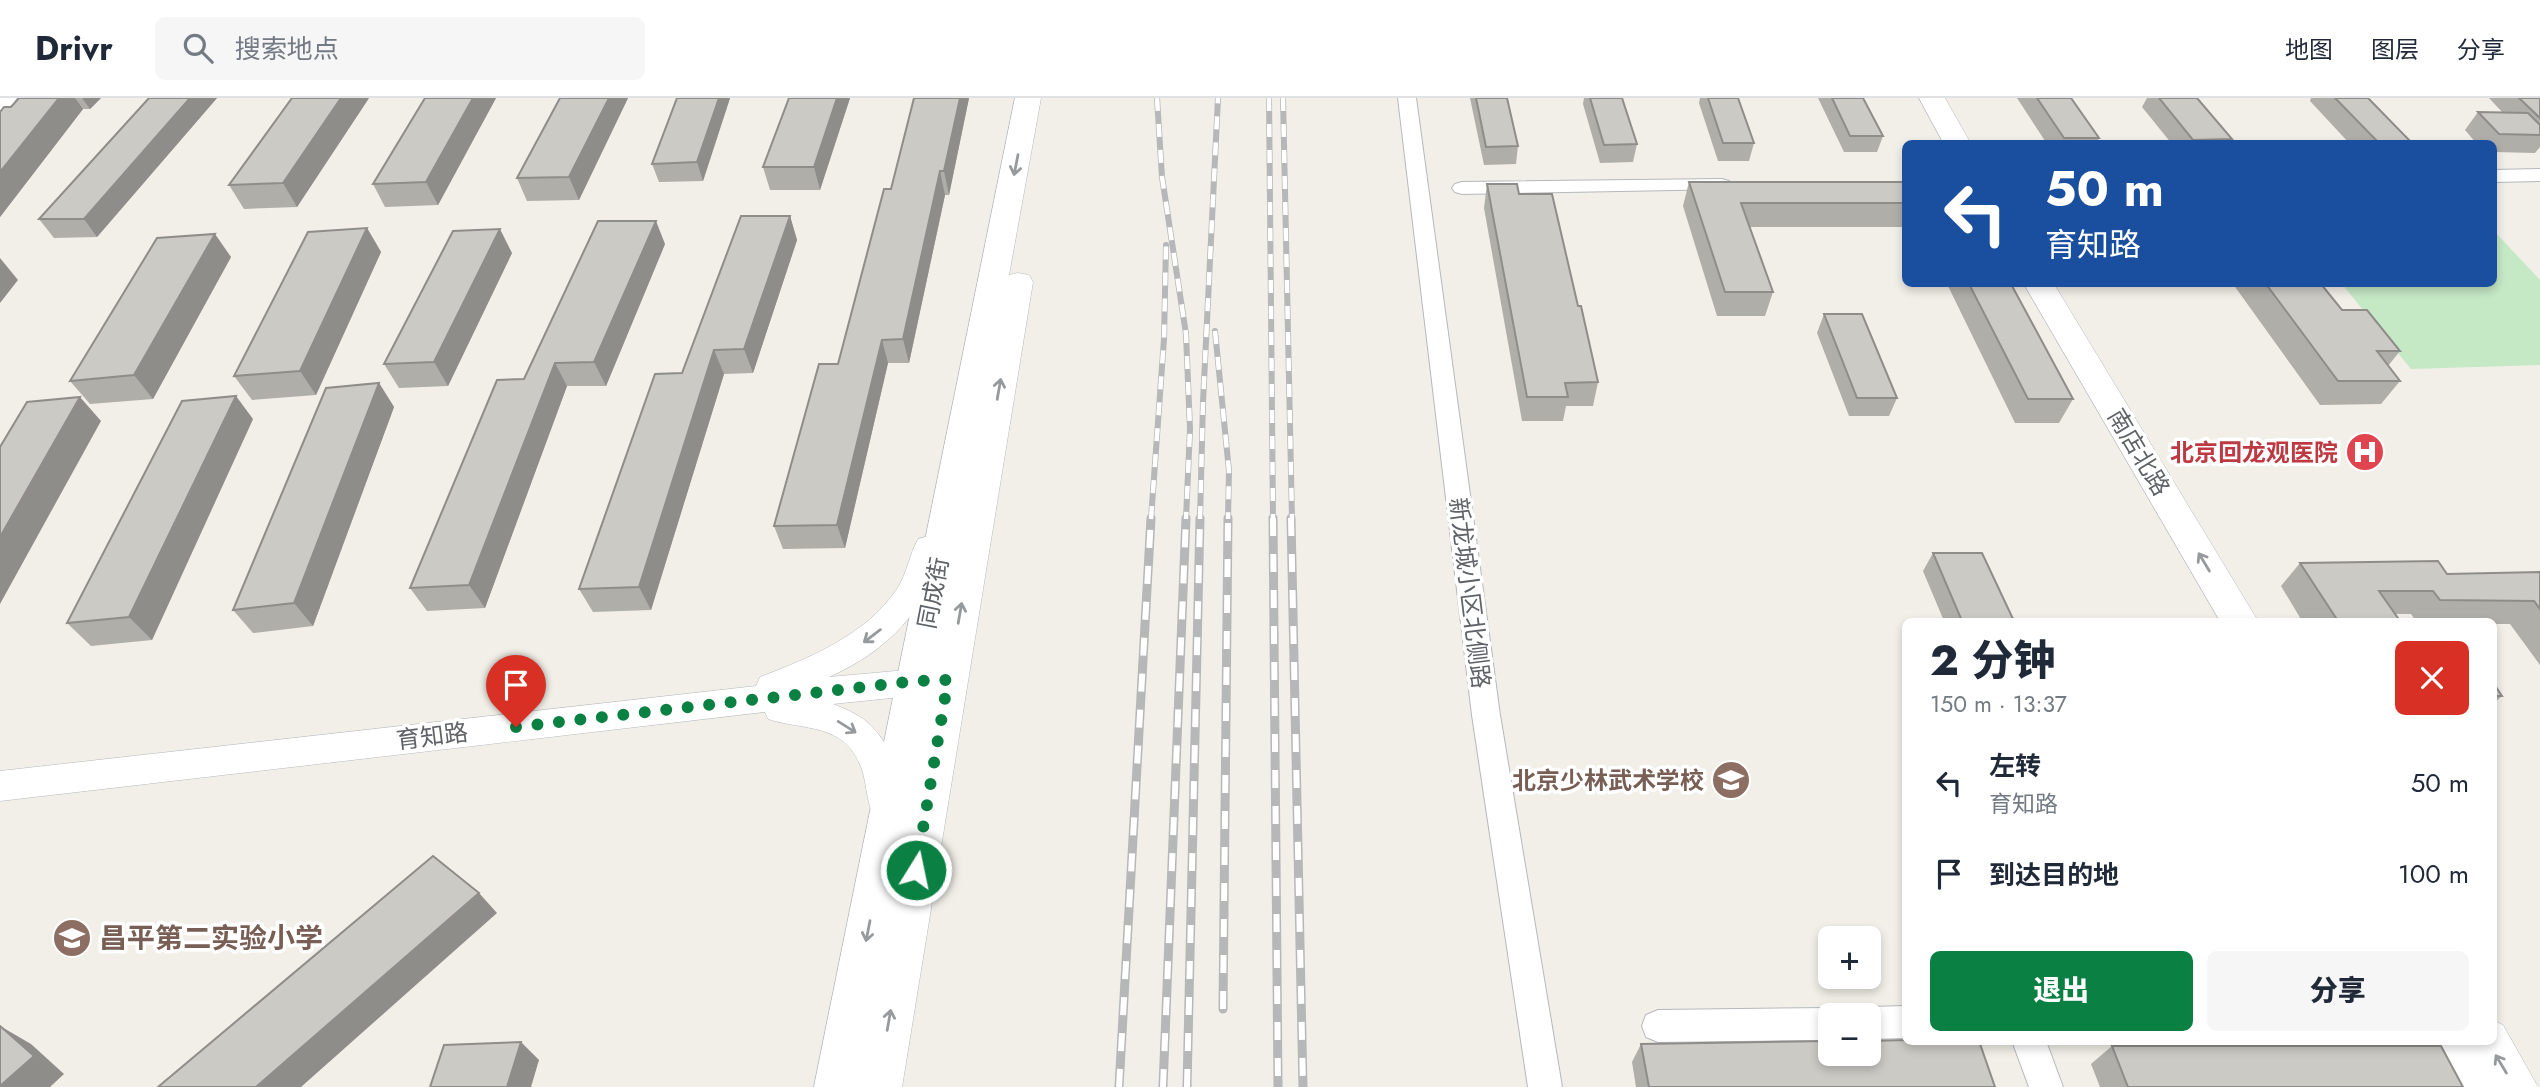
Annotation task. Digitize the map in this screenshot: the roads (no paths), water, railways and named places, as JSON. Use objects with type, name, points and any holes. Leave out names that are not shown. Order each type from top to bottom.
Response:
[{"type":"main road","name":"同成街","points":[[877,1087],[971,398],[1028,98]]},
{"type":"main road","name":"同成街","points":[[838,1087],[881,864],[932,680],[1051,98]]},
{"type":"main road","points":[[1913,98],[1936,140]]},
{"type":"main road","points":[[1932,98],[1956,140]]},
{"type":"main road","name":"南店北路","points":[[2019,287],[2209,618]]},
{"type":"main road","name":"南店北路","points":[[2041,287],[2237,618]]},
{"type":"main road","points":[[2455,1045],[2479,1087]]},
{"type":"main road","points":[[2489,1045],[2514,1087]]},
{"type":"street","points":[[0,108],[8,98]]},
{"type":"street","name":"新龙城小区北侧路","points":[[1406,98],[1486,715],[1545,1087]]},
{"type":"street","points":[[2497,176],[2540,175]]},
{"type":"street","points":[[1462,188],[1740,185]]},
{"type":"street","points":[[678,708],[734,698],[786,681],[854,648],[891,620],[908,600],[922,572],[944,468],[971,398]]},
{"type":"street","name":"育知路","points":[[0,786],[932,680]]},
{"type":"street","points":[[489,730],[612,726],[766,709],[796,709],[820,714],[854,731],[868,744],[880,763],[887,815],[881,864]]},
{"type":"street","points":[[1881,1023],[1902,1022]]},
{"type":"street","points":[[1658,1026],[1818,1024]]},
{"type":"street","points":[[2030,1045],[2046,1087]]},
{"type":"railway","points":[[1157,98],[1162,177],[1186,334],[1190,429],[1186,519]]},
{"type":"railway","points":[[1200,519],[1218,98]]},
{"type":"railway","points":[[1269,98],[1273,519]]},
{"type":"railway","points":[[1283,98],[1292,519]]},
{"type":"railway","points":[[1151,519],[1164,339],[1166,245]]},
{"type":"railway","points":[[1215,331],[1229,471],[1228,519]]},
{"type":"railway","points":[[1119,1087],[1151,518]]},
{"type":"railway","points":[[1163,1087],[1186,518]]},
{"type":"railway","points":[[1187,1087],[1200,518]]},
{"type":"railway","points":[[1223,1009],[1228,518]]},
{"type":"railway","points":[[1273,518],[1278,1087]]},
{"type":"railway","points":[[1291,518],[1303,1087]]},
{"type":"place","name":"北京回龙观医院","points":[[2365,452]]},
{"type":"place","name":"北京少林武术学校","points":[[1731,780]]},
{"type":"place","name":"昌平第二实验小学","points":[[72,938]]}]
